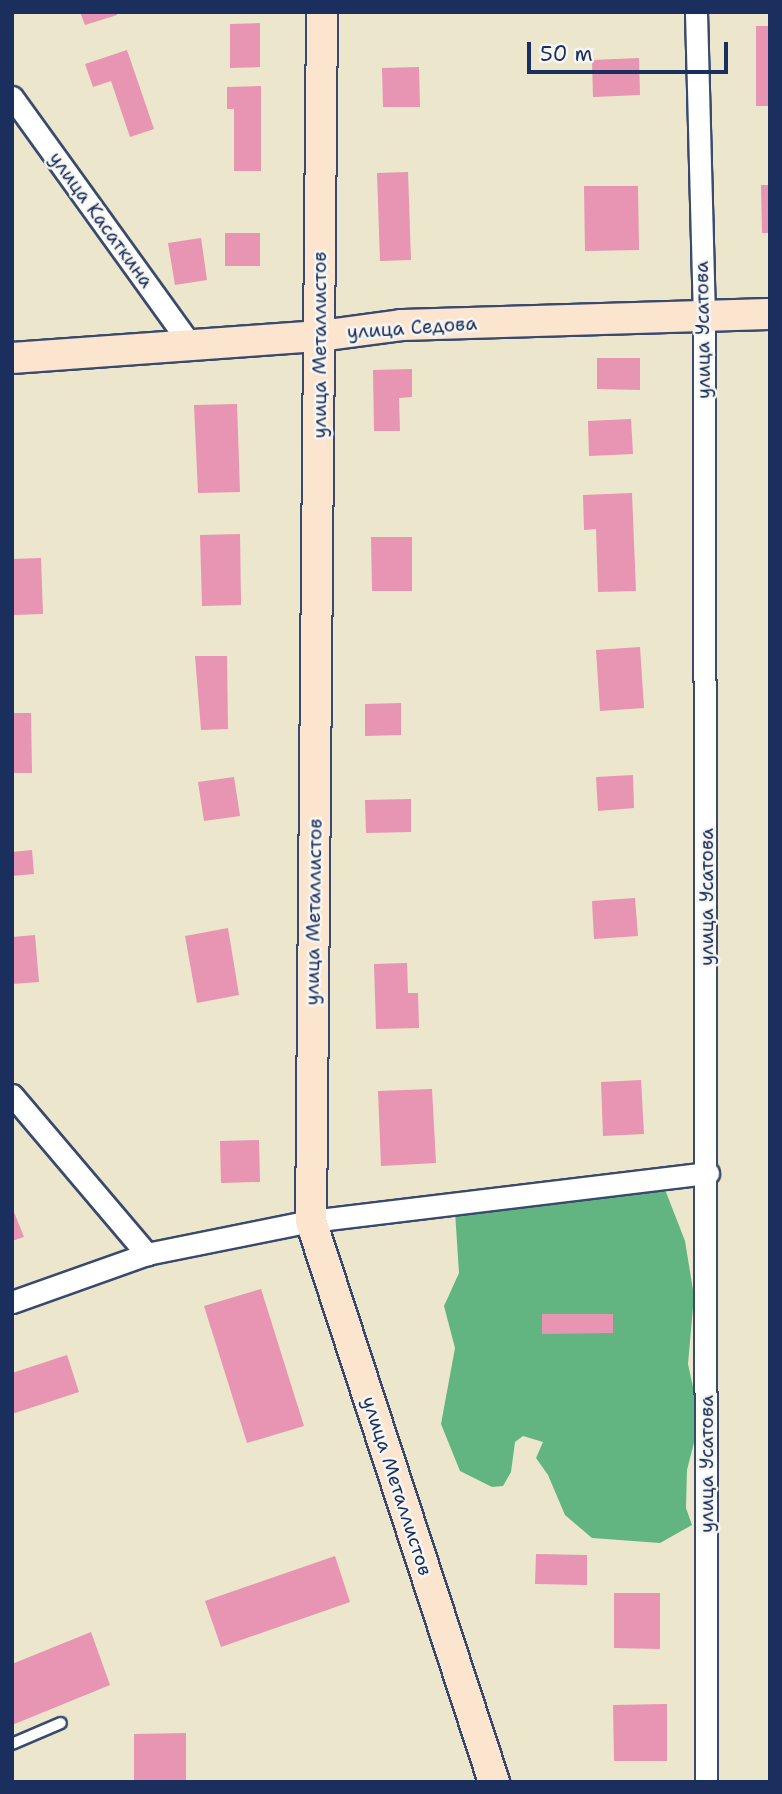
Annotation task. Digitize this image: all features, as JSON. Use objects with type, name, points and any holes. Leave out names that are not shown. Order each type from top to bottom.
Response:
[{"type":"street","name":"улица Металлистов","points":[[322,12],[311,1220],[494,1782]]},
{"type":"street","name":"улица Усатова","points":[[696,12],[704,315],[708,1172],[706,1782]]},
{"type":"street","name":"улица Касаткина","points":[[12,97],[190,344]]},
{"type":"street","name":"улица Седова","points":[[12,358],[320,336],[401,325],[770,314]]},
{"type":"street","points":[[12,1095],[147,1254]]},
{"type":"street","points":[[12,1303],[147,1254],[311,1220],[708,1172]]},
{"type":"lane","points":[[12,1744],[61,1723]]},
{"type":"green space","points":[[615,1182],[666,1192],[685,1241],[694,1296],[688,1364],[700,1419],[687,1470],[686,1508],[692,1525],[660,1543],[592,1538],[565,1515],[548,1475],[536,1458],[543,1442],[523,1436],[515,1442],[511,1472],[503,1486],[492,1487],[460,1471],[441,1424],[455,1348],[444,1306],[459,1273],[454,1196]]},
{"type":"building","points":[[80,12],[116,12],[117,15],[85,25]]},
{"type":"building","points":[[260,23],[260,67],[230,68],[230,24]]},
{"type":"building","points":[[756,26],[770,26],[770,106],[756,106]]},
{"type":"building","points":[[127,50],[154,129],[130,137],[111,81],[93,87],[85,64]]},
{"type":"building","points":[[639,58],[640,95],[593,97],[592,60]]},
{"type":"building","points":[[419,67],[420,107],[383,107],[382,68]]},
{"type":"building","points":[[261,86],[261,171],[234,171],[234,109],[227,109],[227,87]]},
{"type":"building","points":[[408,172],[411,260],[380,261],[377,173]]},
{"type":"building","points":[[761,185],[770,185],[770,233],[762,233]]},
{"type":"building","points":[[584,186],[638,186],[639,250],[585,251]]},
{"type":"building","points":[[225,233],[260,233],[260,266],[225,266]]},
{"type":"building","points":[[201,238],[207,280],[175,285],[168,243]]},
{"type":"building","points":[[597,358],[640,358],[640,390],[597,389]]},
{"type":"building","points":[[412,369],[412,397],[399,398],[400,431],[374,431],[373,370]]},
{"type":"building","points":[[237,404],[240,492],[198,493],[194,405]]},
{"type":"building","points":[[631,419],[633,454],[589,456],[588,421]]},
{"type":"building","points":[[632,493],[636,591],[598,592],[596,529],[584,530],[583,495]]},
{"type":"building","points":[[240,534],[241,605],[202,606],[200,535]]},
{"type":"building","points":[[371,537],[412,537],[412,591],[372,591]]},
{"type":"building","points":[[41,558],[43,614],[12,615],[12,559]]},
{"type":"building","points":[[640,647],[644,708],[600,711],[596,650]]},
{"type":"building","points":[[195,656],[227,656],[228,729],[201,730]]},
{"type":"building","points":[[401,703],[401,735],[365,736],[365,704]]},
{"type":"building","points":[[12,713],[31,713],[32,773],[12,773]]},
{"type":"building","points":[[633,775],[634,808],[598,811],[596,777]]},
{"type":"building","points":[[234,777],[240,816],[204,821],[198,782]]},
{"type":"building","points":[[411,799],[411,832],[366,833],[365,800]]},
{"type":"building","points":[[32,850],[34,874],[12,876],[12,852]]},
{"type":"building","points":[[635,898],[638,936],[594,939],[592,901]]},
{"type":"building","points":[[228,928],[239,995],[197,1003],[185,936]]},
{"type":"building","points":[[35,935],[39,982],[12,984],[12,937]]},
{"type":"building","points":[[407,963],[408,993],[418,993],[419,1028],[376,1029],[374,964]]},
{"type":"building","points":[[641,1080],[644,1134],[603,1136],[601,1082]]},
{"type":"building","points":[[432,1089],[436,1163],[381,1166],[378,1091]]},
{"type":"building","points":[[259,1140],[260,1182],[221,1183],[220,1141]]},
{"type":"building","points":[[12,1207],[24,1237],[12,1241]]},
{"type":"building","points":[[261,1289],[304,1426],[247,1443],[204,1306]]},
{"type":"building","points":[[542,1314],[613,1314],[613,1333],[542,1334]]},
{"type":"building","points":[[67,1355],[79,1392],[12,1414],[12,1373]]},
{"type":"building","points":[[536,1554],[587,1555],[587,1585],[535,1584]]},
{"type":"building","points":[[335,1556],[350,1602],[221,1647],[205,1601]]},
{"type":"building","points":[[614,1593],[660,1593],[660,1649],[614,1648]]},
{"type":"building","points":[[91,1632],[110,1685],[12,1725],[12,1664]]},
{"type":"building","points":[[667,1704],[667,1761],[614,1761],[613,1705]]},
{"type":"building","points":[[186,1733],[186,1782],[134,1782],[134,1734]]}]
